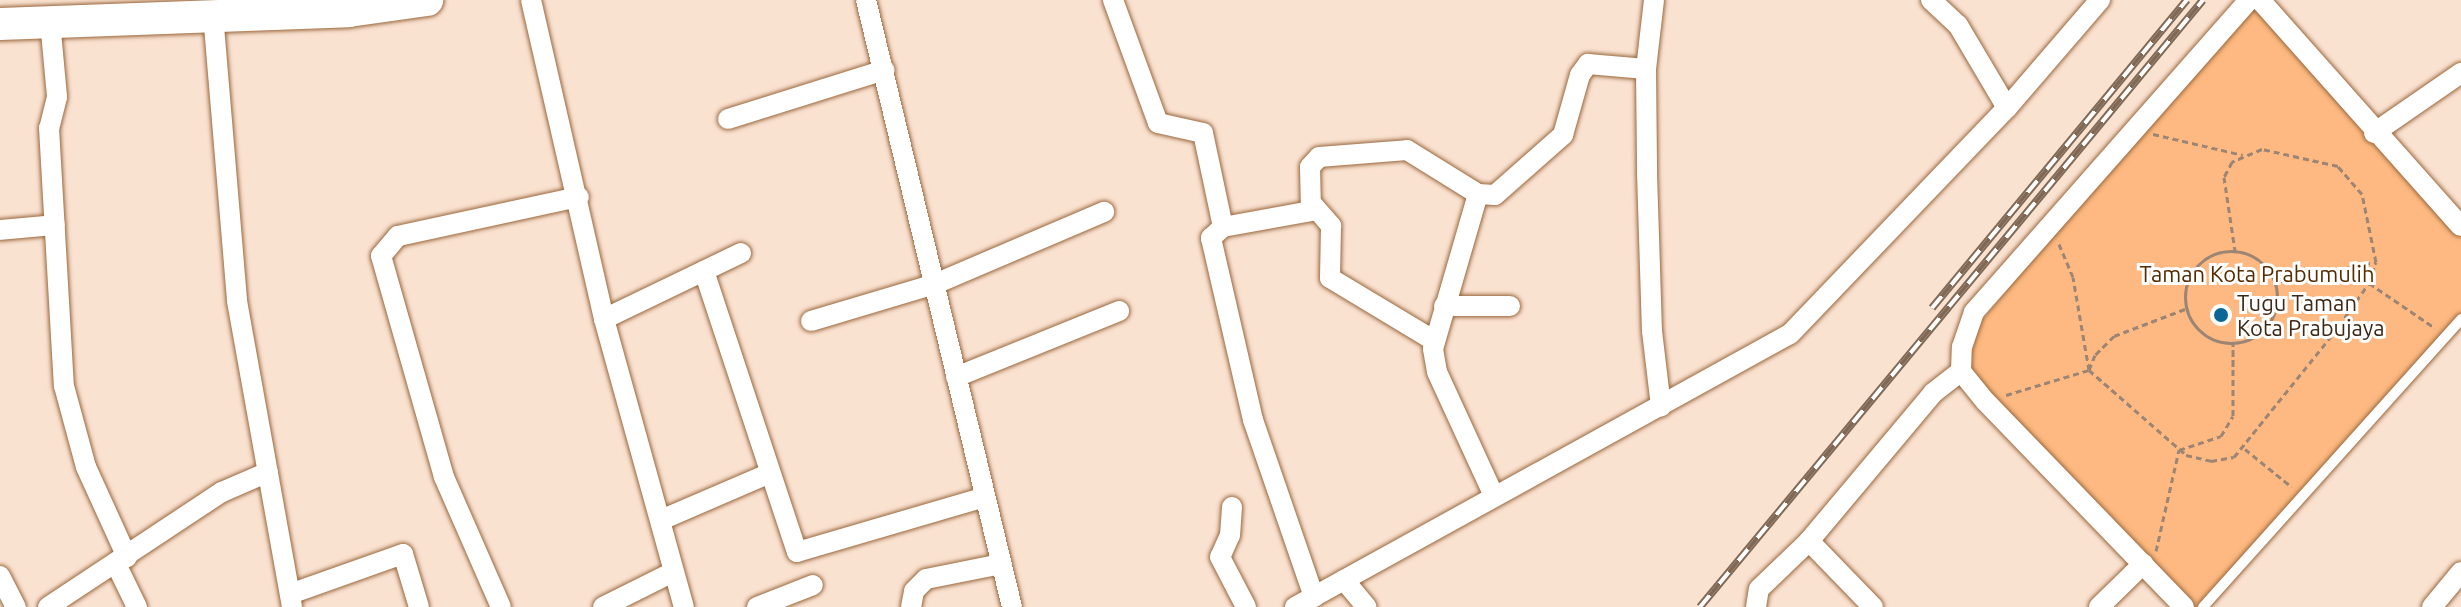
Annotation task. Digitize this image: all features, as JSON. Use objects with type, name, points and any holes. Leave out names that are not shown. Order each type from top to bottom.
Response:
[{"type":"main road","points":[[0,24],[349,11],[427,0]]},
{"type":"street","points":[[531,0],[579,197],[604,319],[684,607]]},
{"type":"street","points":[[866,0],[1012,607]]},
{"type":"street","points":[[1113,0],[1158,123],[1203,133],[1223,227]]},
{"type":"street","points":[[1654,0],[1646,69],[1652,331],[1661,406]]},
{"type":"street","points":[[1931,0],[1958,25],[2007,108]]},
{"type":"street","points":[[2184,607],[1985,401],[1961,371],[1963,339],[1974,312],[2049,223],[2249,0]]},
{"type":"street","points":[[2260,0],[2374,133],[2459,221]]},
{"type":"street","points":[[1646,69],[1588,64],[1556,143],[1495,195],[1478,194],[1417,154],[1398,149],[1313,160],[1313,205],[1306,215],[1223,227],[1211,238],[1249,406],[1304,602],[1790,334],[1814,314],[2007,108],[2094,3]]},
{"type":"street","points":[[213,14],[229,237],[291,601],[403,554],[419,607]]},
{"type":"street","points":[[50,21],[57,97],[49,128],[67,404],[86,467],[137,607]]},
{"type":"street","points":[[728,119],[884,70]]},
{"type":"street","points":[[2374,133],[2461,73]]},
{"type":"street","points":[[1478,194],[1433,340],[1437,372],[1494,496]]},
{"type":"street","points":[[501,607],[444,477],[381,256],[398,236],[579,197]]},
{"type":"street","points":[[1313,205],[1331,226],[1330,278],[1433,340]]},
{"type":"street","points":[[811,321],[935,284],[1104,212]]},
{"type":"street","points":[[0,230],[55,225]]},
{"type":"street","points":[[604,319],[741,253]]},
{"type":"street","points":[[704,271],[794,549],[800,553],[985,497]]},
{"type":"street","points":[[1444,306],[1510,306]]},
{"type":"street","points":[[956,377],[1119,311]]},
{"type":"street","points":[[1756,607],[1759,589],[1809,541],[1933,393],[1961,371]]},
{"type":"street","points":[[48,607],[122,561],[222,492],[268,472]]},
{"type":"street","points":[[661,520],[768,474]]},
{"type":"street","points":[[1232,507],[1230,535],[1220,557],[1246,607]]},
{"type":"street","points":[[1809,541],[1873,607]]},
{"type":"street","points":[[911,607],[914,591],[926,579],[1001,564]]},
{"type":"street","points":[[2099,607],[2147,568]]},
{"type":"street","points":[[603,607],[673,572]]},
{"type":"street","points":[[2432,607],[2461,572]]},
{"type":"street","points":[[0,576],[16,607]]},
{"type":"street","points":[[1344,580],[1367,607]]},
{"type":"street","points":[[757,607],[813,585]]},
{"type":"lane","points":[[2203,607],[2461,319]]},
{"type":"path","points":[[2049,223],[2073,277],[2089,370],[2179,450],[2211,461],[2234,457],[2245,449],[2369,283],[2376,262],[2362,194],[2338,166],[2262,149],[2243,155],[2133,130]]},
{"type":"path","points":[[2235,251],[2224,177],[2243,155]]},
{"type":"path","points":[[2235,251],[2260,260],[2276,282],[2275,316],[2257,335],[2233,344],[2216,342],[2196,329],[2185,309],[2185,287],[2195,267],[2213,254],[2235,251]]},
{"type":"path","points":[[2276,282],[2376,262]]},
{"type":"path","points":[[2369,283],[2445,334]]},
{"type":"path","points":[[2089,370],[2095,355],[2114,336],[2185,309]]},
{"type":"path","points":[[2179,450],[2221,436],[2233,416],[2233,344]]},
{"type":"path","points":[[1985,401],[2089,370]]},
{"type":"path","points":[[2245,449],[2303,496]]},
{"type":"path","points":[[2147,568],[2179,450]]},
{"type":"green space","name":"Taman Kota Prabumulih","points":[[2251,0],[2461,229],[2461,317],[2200,607],[2188,607],[1970,379],[1971,346],[1983,319]]},
{"type":"railway","points":[[1932,308],[2187,0]]},
{"type":"railway","points":[[1700,607],[2203,0]]},
{"type":"place","name":"Tugu Taman Kota Prabujaya","points":[[2221,315]]}]
